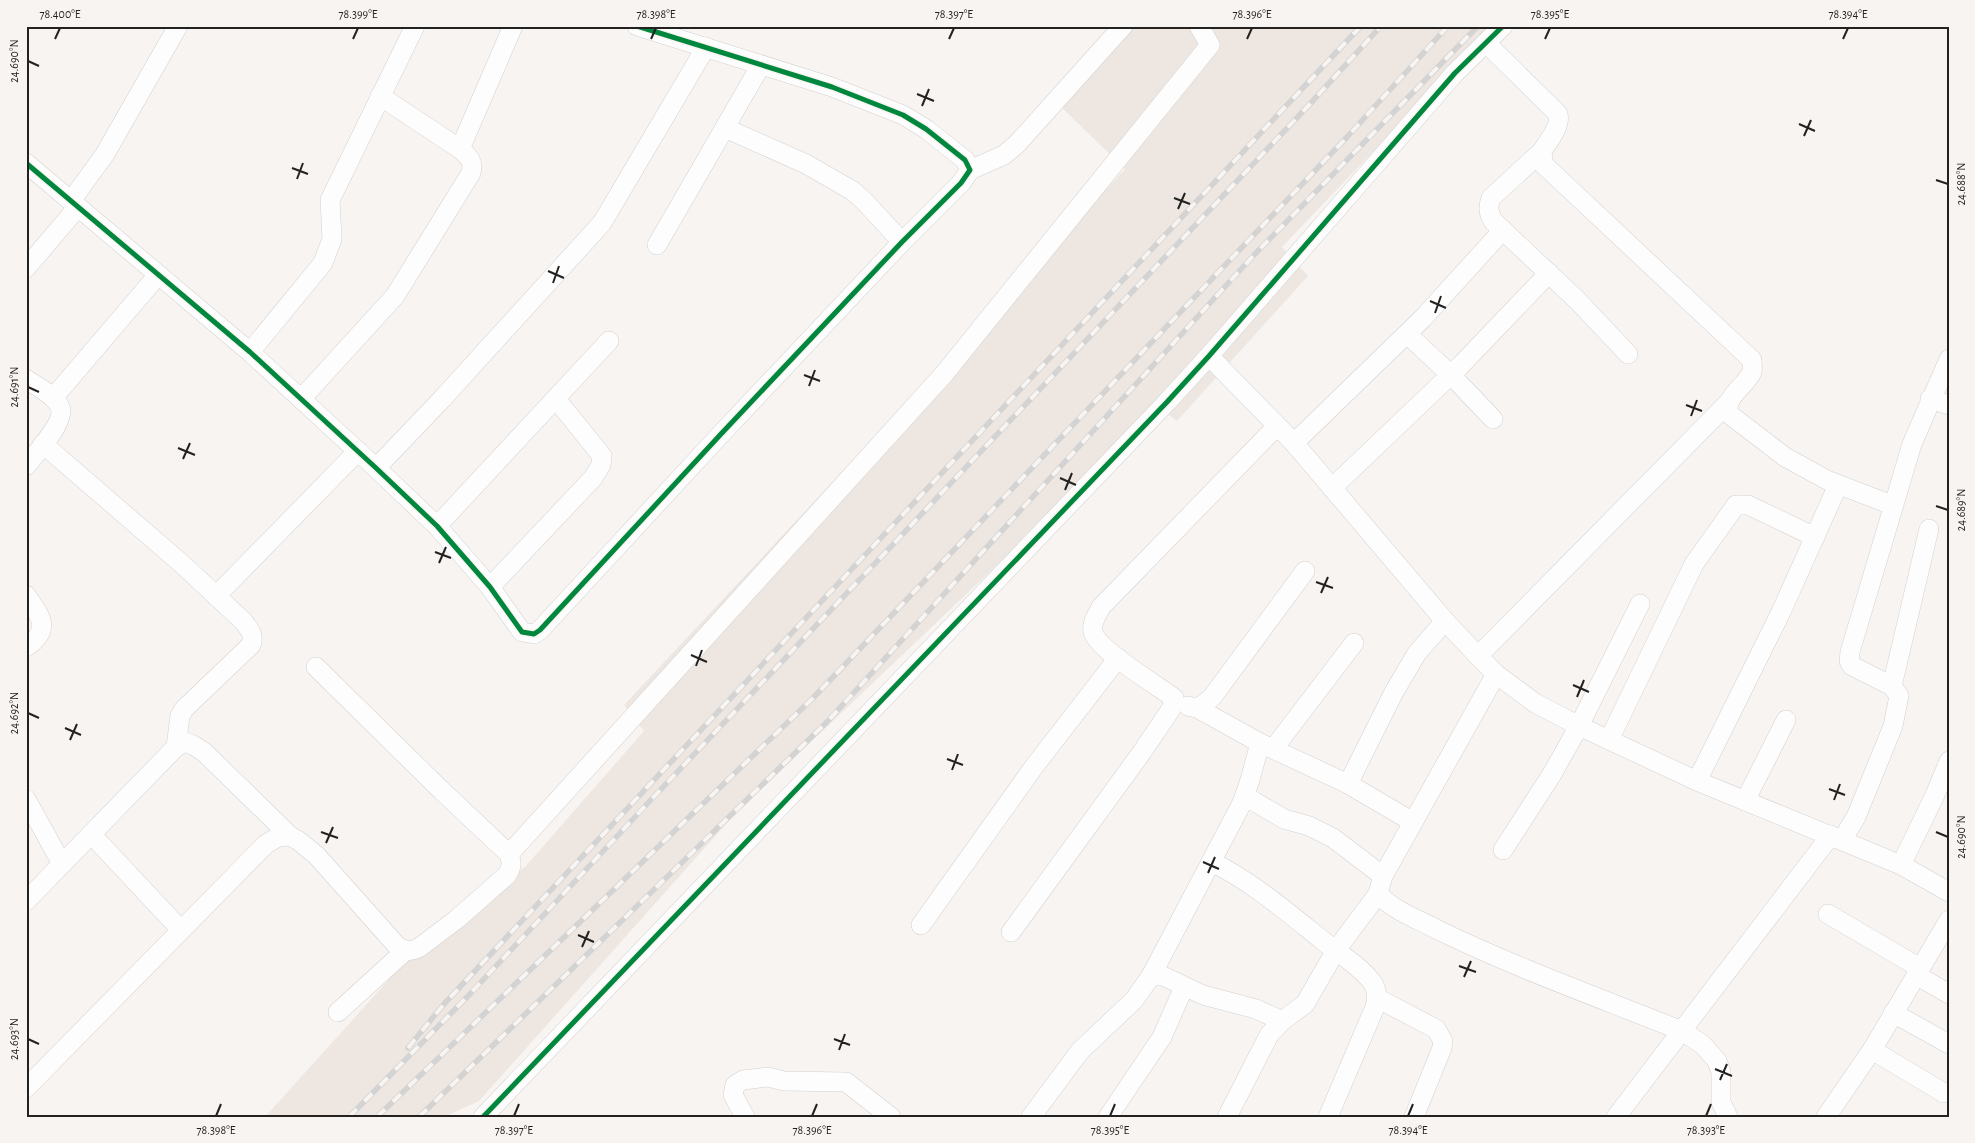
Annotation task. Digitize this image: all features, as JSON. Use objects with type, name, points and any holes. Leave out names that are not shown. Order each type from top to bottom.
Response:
[{"type":"street","points":[[26,268],[74,204],[105,154],[178,26]]},
{"type":"street","points":[[250,352],[323,263],[332,239],[330,200],[415,26]]},
{"type":"street","points":[[460,149],[513,26]]},
{"type":"street","points":[[637,26],[832,86],[903,115],[926,129],[965,160],[970,170]]},
{"type":"street","points":[[26,164],[250,352],[376,468],[437,526],[490,587],[522,632],[534,634],[540,630],[902,242],[961,183],[970,170],[1004,155],[1017,144],[1123,26]]},
{"type":"street","points":[[509,854],[944,374],[1210,45],[1199,26]]},
{"type":"street","points":[[483,1117],[1209,356],[1455,73],[1503,26]]},
{"type":"street","points":[[1486,43],[1558,114],[1559,120],[1556,129],[1542,151],[1491,198],[1488,206],[1489,214],[1628,354]]},
{"type":"street","points":[[376,468],[442,400],[602,223],[706,47]]},
{"type":"street","points":[[658,245],[762,64]]},
{"type":"street","points":[[301,399],[395,296],[471,173],[473,165],[470,158],[460,149],[380,96]]},
{"type":"street","points":[[725,128],[806,164],[853,192],[865,202],[902,242]]},
{"type":"street","points":[[1478,656],[1729,402],[1752,372],[1752,360],[1552,173],[1544,164],[1542,151]]},
{"type":"street","points":[[1294,443],[1423,318],[1503,230]]},
{"type":"street","points":[[1332,488],[1451,375],[1549,273]]},
{"type":"street","points":[[53,398],[158,275]]},
{"type":"street","points":[[1407,334],[1451,375],[1493,419]]},
{"type":"street","points":[[437,526],[609,341]]},
{"type":"street","points":[[1209,356],[1294,443],[1445,621],[1496,674],[1535,703],[1697,782],[1901,865],[1947,888]]},
{"type":"street","points":[[1616,1117],[1836,838],[1856,817],[1894,726],[1899,696],[1892,686],[1852,666],[1849,660],[1850,652],[1912,444],[1949,359]]},
{"type":"street","points":[[26,380],[53,398],[60,406],[59,420],[26,466]]},
{"type":"street","points":[[490,587],[593,478],[601,465],[602,456],[556,399]]},
{"type":"street","points":[[1930,399],[1949,405]]},
{"type":"street","points":[[1729,402],[1727,408],[1737,421],[1785,457],[1838,485],[1892,506]]},
{"type":"street","points":[[1277,426],[1101,607],[1094,621],[1093,633],[1102,646],[1174,698],[1197,708],[1267,746],[1348,784],[1413,822]]},
{"type":"street","points":[[43,444],[216,596],[243,621],[250,631],[253,640],[251,645],[184,709],[180,716],[176,747]]},
{"type":"street","points":[[216,596],[358,452]]},
{"type":"street","points":[[1697,782],[1815,537],[1838,485]]},
{"type":"street","points":[[1609,740],[1694,564],[1736,505],[1748,506],[1815,537]]},
{"type":"street","points":[[1892,686],[1929,529]]},
{"type":"street","points":[[1197,708],[1213,696],[1305,571]]},
{"type":"street","points":[[26,595],[40,617],[43,626],[35,641],[26,647]]},
{"type":"street","points":[[1502,850],[1552,774],[1579,726],[1640,604]]},
{"type":"street","points":[[1348,784],[1394,692],[1417,653],[1445,621]]},
{"type":"street","points":[[1032,1117],[1073,1060],[1134,1000],[1151,976],[1212,862],[1245,796],[1267,746],[1354,643]]},
{"type":"street","points":[[922,925],[1033,768],[1118,658]]},
{"type":"street","points":[[316,667],[509,854],[512,862],[511,869],[507,875],[420,947],[415,950],[405,951],[338,1012]]},
{"type":"street","points":[[1227,1117],[1263,1044],[1282,1021],[1306,1004],[1336,950],[1378,894],[1383,876],[1496,674]]},
{"type":"street","points":[[1011,932],[1142,752],[1171,710],[1174,698]]},
{"type":"street","points":[[1745,801],[1786,720]]},
{"type":"street","points":[[26,900],[176,747],[185,742],[204,752],[290,836],[317,856],[398,946],[405,951]]},
{"type":"street","points":[[1901,865],[1949,761]]},
{"type":"street","points":[[1245,796],[1284,818],[1309,826],[1333,838],[1383,876]]},
{"type":"street","points":[[26,800],[33,827],[62,864]]},
{"type":"street","points":[[91,834],[181,930]]},
{"type":"street","points":[[26,1088],[266,844],[278,838],[290,836]]},
{"type":"street","points":[[1212,862],[1230,871],[1271,899],[1336,950],[1372,982],[1376,990],[1375,1007],[1328,1117]]},
{"type":"street","points":[[1378,894],[1384,901],[1413,918],[1460,940],[1682,1031],[1703,1045],[1717,1061],[1720,1072],[1721,1102],[1728,1117]]},
{"type":"street","points":[[1828,914],[1918,971],[1949,994]]},
{"type":"street","points":[[1826,1117],[1872,1050],[1949,920]]},
{"type":"street","points":[[1151,976],[1163,976],[1184,987],[1213,998],[1256,1009],[1282,1021]]},
{"type":"street","points":[[1108,1117],[1162,1037],[1184,987]]},
{"type":"street","points":[[1377,998],[1436,1029],[1443,1041],[1442,1048],[1414,1117]]},
{"type":"street","points":[[1893,1013],[1949,1044]]},
{"type":"street","points":[[1872,1050],[1944,1094]]},
{"type":"street","points":[[745,1117],[733,1095],[735,1085],[743,1080],[768,1076],[784,1081],[846,1082],[891,1117]]},
{"type":"shaded area","points":[[1115,26],[1493,26],[1282,247],[1308,276],[1177,421],[1161,409],[735,814],[479,1101],[444,1117],[265,1117],[402,965],[525,867],[644,731],[624,705],[1125,169],[1052,98]]},
{"type":"railway","points":[[408,1048],[444,1004],[1361,26]]},
{"type":"railway","points":[[349,1117],[470,994],[648,803],[1310,104],[1381,26]]},
{"type":"railway","points":[[377,1117],[813,698],[1347,137],[1448,26]]},
{"type":"railway","points":[[419,1117],[827,722],[1254,255],[1478,26]]},
{"type":"cycle path","points":[[26,163],[250,352],[376,468],[437,526],[490,587],[522,632],[534,634],[540,630],[902,242],[961,183],[970,170],[965,160],[926,129],[903,115],[832,87],[637,26]]},
{"type":"cycle path","points":[[483,1117],[1167,402],[1455,73],[1503,26]]}]
